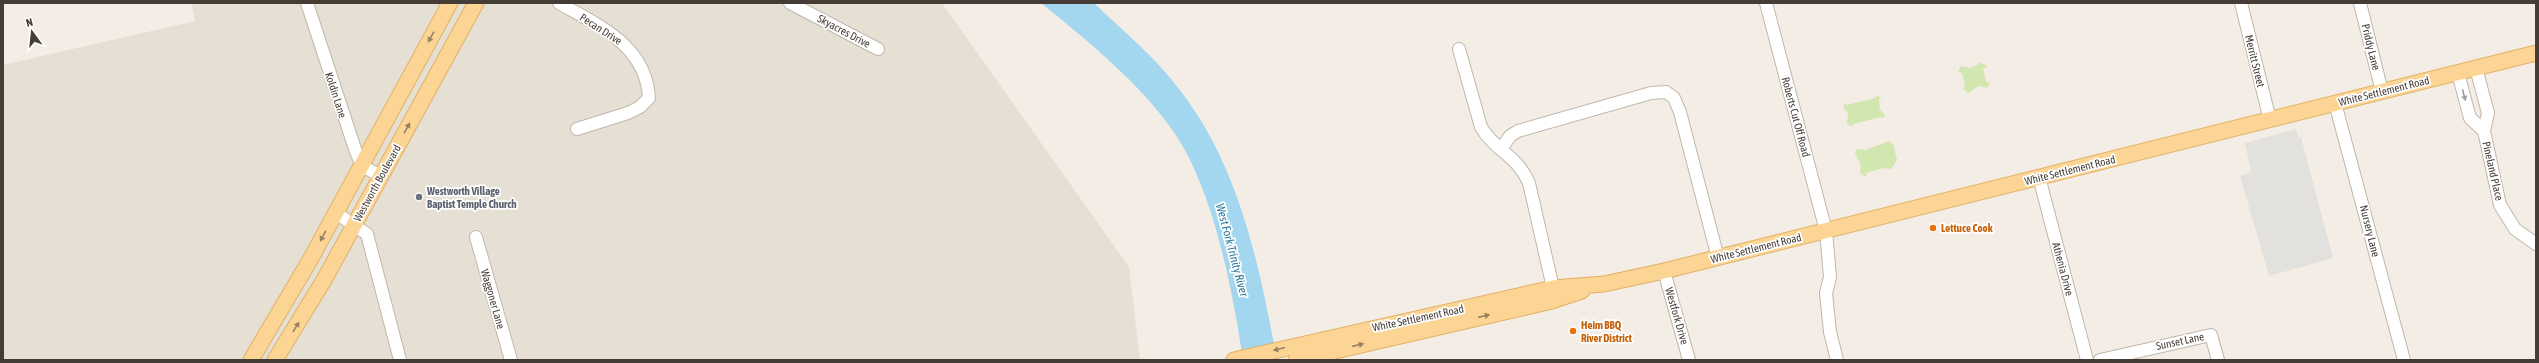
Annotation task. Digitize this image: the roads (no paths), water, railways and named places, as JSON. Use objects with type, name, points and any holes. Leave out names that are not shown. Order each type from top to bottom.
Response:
[{"type":"main road","name":"Westworth Boulevard","points":[[251,360],[285,304],[336,213],[450,3]]},
{"type":"main road","name":"Westworth Boulevard","points":[[275,360],[355,224],[476,3]]},
{"type":"main road","name":"White Settlement Road","points":[[1524,301],[1552,301],[1604,284],[1718,258],[2536,53]]},
{"type":"main road","name":"White Settlement Road","points":[[1234,360],[1318,347],[1524,301],[1553,288],[1604,284]]},
{"type":"main road","name":"White Settlement Road","points":[[1296,360],[1318,347]]},
{"type":"street","name":"Koldin Lane","points":[[307,3],[354,149],[362,166]]},
{"type":"street","name":"Pecan Drive","points":[[559,3],[618,38],[639,63],[648,80],[649,98],[640,107],[577,129]]},
{"type":"street","name":"Skyacres Drive","points":[[790,3],[878,49]]},
{"type":"street","name":"Roberts Cut Off Road","points":[[1766,3],[1826,231],[1830,277],[1826,293],[1830,332],[1837,360]]},
{"type":"street","name":"Merritt Street","points":[[2241,3],[2270,120]]},
{"type":"street","name":"Priddy Lane","points":[[2360,3],[2382,92]]},
{"type":"street","points":[[1459,49],[1481,127],[1488,138],[1522,168],[1529,183],[1553,288]]},
{"type":"street","name":"Pineland Place","points":[[2476,68],[2488,113],[2484,131],[2500,205],[2515,229],[2536,244]]},
{"type":"street","name":"Pineland Place","points":[[2458,73],[2470,118],[2484,131]]},
{"type":"street","points":[[1501,149],[1510,136],[1518,131],[1651,93],[1666,92],[1674,98],[1680,112],[1718,258]]},
{"type":"street","name":"Nursery Lane","points":[[2335,103],[2404,360]]},
{"type":"street","points":[[362,166],[381,176]]},
{"type":"street","name":"Athenia Drive","points":[[2039,177],[2087,360]]},
{"type":"street","points":[[336,213],[355,224],[367,234],[400,360]]},
{"type":"street","name":"Waggoner Lane","points":[[476,237],[511,360]]},
{"type":"street","name":"Westfork Drive","points":[[1664,271],[1689,360]]},
{"type":"street","name":"Sunset Lane","points":[[2100,360],[2211,335],[2218,360]]},
{"type":"water","name":"West Fork Trinity River","points":[[1041,3],[1094,3],[1160,66],[1170,77],[1200,119],[1218,151],[1244,218],[1263,289],[1277,360],[1243,360],[1234,306],[1214,221],[1194,168],[1169,125],[1154,106],[1118,68]]},
{"type":"place","name":"Westworth Village Baptist Temple Church","points":[[419,197]]},
{"type":"place","name":"Lettuce Cook","points":[[1933,228]]},
{"type":"place","name":"Heim BBQ River District","points":[[1573,331]]}]
